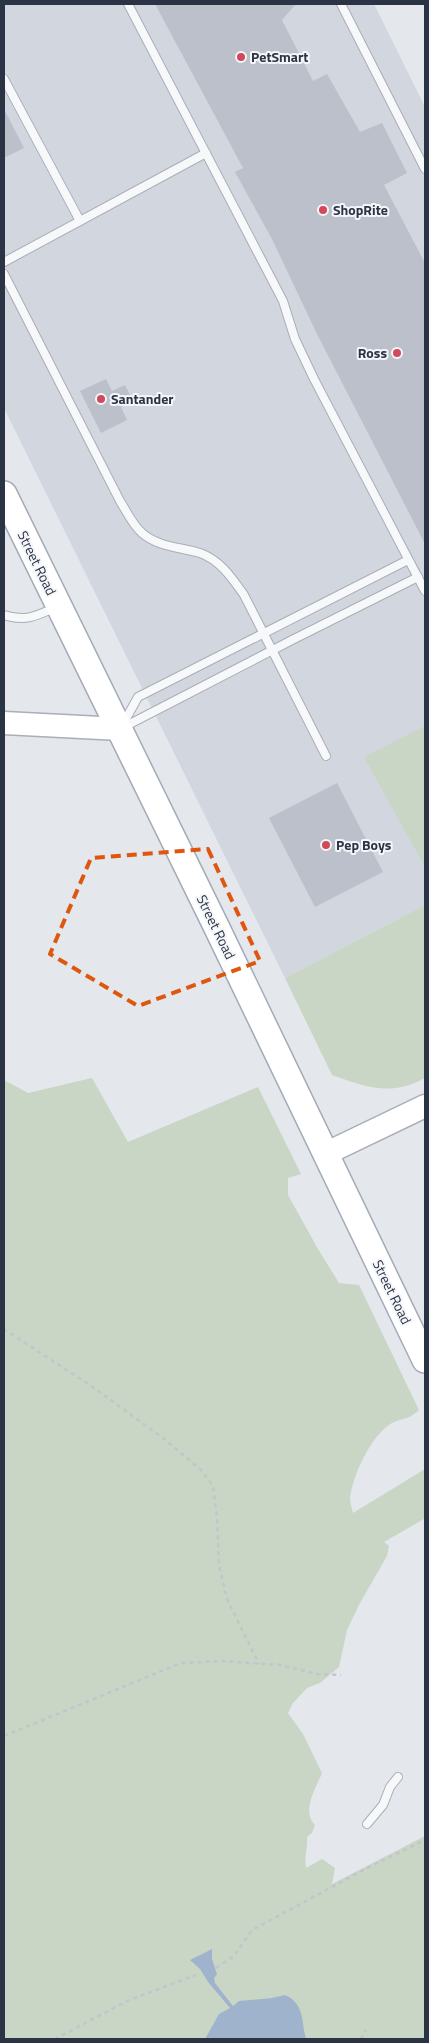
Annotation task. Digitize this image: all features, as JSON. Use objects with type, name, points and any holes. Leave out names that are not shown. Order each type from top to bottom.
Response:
[{"type":"main road","name":"Street Road","points":[[4,494],[216,926],[425,1360]]},
{"type":"street","points":[[4,723],[120,729]]},
{"type":"street","points":[[325,1154],[425,1106]]},
{"type":"lane","points":[[128,4],[282,300],[294,339],[316,384],[425,591]]},
{"type":"lane","points":[[342,4],[425,168]]},
{"type":"lane","points":[[4,79],[80,221]]},
{"type":"lane","points":[[4,262],[206,153]]},
{"type":"lane","points":[[4,274],[120,501],[134,524],[143,534],[157,542],[200,553],[223,568],[231,576],[244,595],[262,634],[326,756]]},
{"type":"lane","points":[[120,729],[138,697],[408,560]]},
{"type":"lane","points":[[120,729],[271,650],[418,578]]},
{"type":"lane","points":[[4,615],[17,620],[32,618],[58,606]]},
{"type":"lane","points":[[368,1824],[383,1805],[390,1787],[398,1777]]},
{"type":"path","points":[[4,1329],[94,1388],[155,1433],[201,1470],[209,1480],[213,1486],[217,1517],[218,1565],[227,1599],[259,1664]]},
{"type":"path","points":[[4,1736],[181,1663],[222,1661],[280,1665],[317,1674],[341,1675]]},
{"type":"path","points":[[216,1968],[234,1956],[252,1930],[425,1840]]},
{"type":"path","points":[[55,2039],[127,2001],[196,1975]]},
{"type":"path","points":[[361,2039],[366,2030]]},
{"type":"highlighted area","points":[[208,849],[260,961],[138,1006],[50,954],[91,858]]},
{"type":"shaded area","points":[[4,4],[374,4],[425,107],[425,905],[285,978],[4,408]]},
{"type":"green space","points":[[425,726],[425,867],[364,757]]},
{"type":"green space","points":[[425,905],[425,1078],[412,1084],[389,1089],[368,1086],[332,1075],[285,978]]},
{"type":"green space","points":[[92,1078],[128,1142],[258,1087],[301,1174],[288,1178],[288,1195],[339,1283],[359,1285],[419,1410],[408,1417],[392,1423],[377,1437],[359,1467],[350,1498],[353,1513],[425,1469],[424,1519],[384,1542],[389,1546],[387,1556],[347,1630],[339,1667],[320,1683],[307,1688],[293,1703],[288,1713],[303,1734],[322,1773],[309,1806],[309,1813],[315,1825],[312,1833],[307,1837],[306,1868],[322,1859],[335,1868],[332,1884],[425,1836],[425,2039],[4,2039],[4,1080],[28,1093]]},
{"type":"water","points":[[212,1949],[212,1959],[217,1974],[214,1978],[215,1983],[233,2006],[239,2001],[285,1995],[296,2003],[299,2008],[306,2039],[205,2039],[219,2014],[230,2008],[208,1982],[200,1969],[190,1960]]},
{"type":"building","points":[[155,4],[296,4],[282,20],[313,81],[327,74],[360,132],[382,123],[407,173],[384,185],[425,263],[425,544],[317,334],[272,239],[235,172],[243,168]]},
{"type":"building","points":[[4,109],[24,148],[4,158]]},
{"type":"building","name":"Santander","points":[[106,379],[112,391],[125,385],[133,401],[121,407],[127,420],[101,433],[80,391]]},
{"type":"building","name":"Pep Boys","points":[[337,783],[383,872],[315,907],[269,818]]},
{"type":"place","name":"PetSmart","points":[[241,57]]},
{"type":"place","name":"ShopRite","points":[[323,210]]},
{"type":"place","name":"Ross","points":[[397,353]]},
{"type":"place","name":"Santander","points":[[101,399]]},
{"type":"place","name":"Pep Boys","points":[[326,845]]}]
